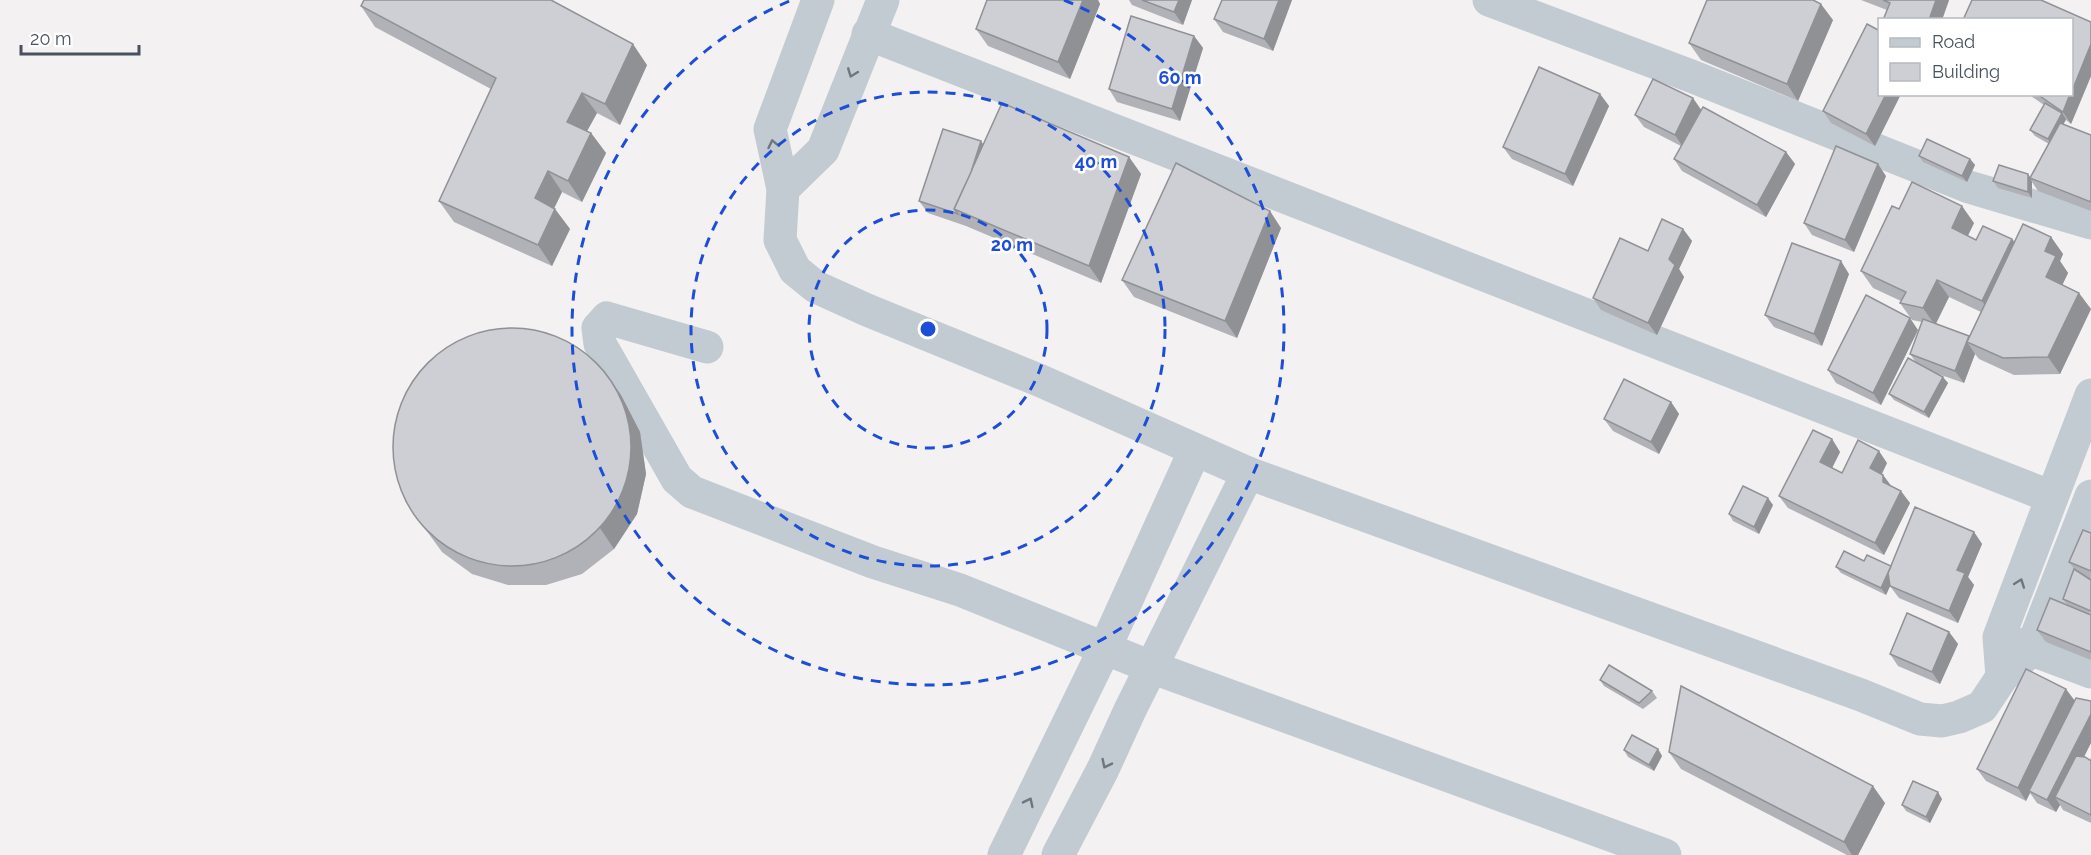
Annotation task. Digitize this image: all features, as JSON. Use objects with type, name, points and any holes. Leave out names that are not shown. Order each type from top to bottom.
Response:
[{"type":"street","points":[[818,0],[770,129],[783,189],[780,240],[795,270],[816,287],[867,310],[1041,381],[1248,473],[1861,695],[1920,719],[1942,721],[1982,707],[2002,677],[2031,650],[2091,496]]},
{"type":"street","points":[[783,189],[823,150],[883,0]]},
{"type":"street","points":[[1489,0],[1701,80],[1969,187],[2091,223]]},
{"type":"street","points":[[868,34],[2052,497]]},
{"type":"street","points":[[707,347],[607,318],[598,328],[600,344],[677,479],[692,492],[873,562],[960,590],[1151,667],[1665,855]]},
{"type":"street","points":[[2002,677],[1999,637],[2091,395]]},
{"type":"street","points":[[1004,855],[1105,648],[1195,450]]},
{"type":"street","points":[[1058,855],[1103,769],[1248,473]]},
{"type":"street","points":[[1999,637],[2091,672]]},
{"type":"building","points":[[364,0],[551,0],[633,44],[605,104],[582,93],[567,122],[591,133],[568,181],[548,171],[535,198],[555,209],[538,245],[439,201],[496,78],[361,6]]},
{"type":"building","points":[[987,0],[1083,0],[1058,62],[976,29]]},
{"type":"building","points":[[1142,0],[1179,0],[1174,12]]},
{"type":"building","points":[[1222,0],[1279,0],[1264,39],[1214,19]]},
{"type":"building","points":[[1707,0],[1813,0],[1821,4],[1787,84],[1689,43]]},
{"type":"building","points":[[1883,0],[1936,0],[1930,18],[1884,18],[1890,3]]},
{"type":"building","points":[[1972,0],[2041,0],[2091,22],[2091,44],[2073,89],[2073,18],[1964,18]]},
{"type":"building","points":[[1131,16],[1194,36],[1172,109],[1109,89]]},
{"type":"building","points":[[1867,24],[1878,30],[1878,96],[1885,96],[1866,134],[1823,111]]},
{"type":"building","points":[[1539,67],[1600,94],[1565,174],[1503,147]]},
{"type":"building","points":[[1653,79],[1693,98],[1675,135],[1635,115]]},
{"type":"building","points":[[2040,96],[2069,96],[2063,112]]},
{"type":"building","points":[[1002,103],[1129,157],[1089,266],[954,209]]},
{"type":"building","points":[[2045,103],[2062,113],[2048,139],[2030,130]]},
{"type":"building","points":[[1703,107],[1786,152],[1757,205],[1674,159]]},
{"type":"building","points":[[2060,123],[2091,135],[2091,202],[2030,178]]},
{"type":"building","points":[[943,129],[981,141],[971,172],[954,209],[958,214],[919,201]]},
{"type":"building","points":[[1927,139],[1970,159],[1962,176],[1919,156]]},
{"type":"building","points":[[1836,146],[1878,164],[1845,240],[1804,223]]},
{"type":"building","points":[[1176,163],[1270,211],[1225,321],[1122,280]]},
{"type":"building","points":[[1999,165],[2028,174],[2028,192],[1993,181]]},
{"type":"building","points":[[1912,182],[1962,206],[1952,228],[1976,240],[1983,226],[2012,239],[1982,301],[1937,280],[1923,308],[1900,303],[1906,292],[1861,271],[1892,206],[1899,209]]},
{"type":"building","points":[[1662,219],[1683,229],[1669,259],[1675,265],[1648,323],[1593,298],[1620,238],[1648,251]]},
{"type":"building","points":[[2023,224],[2051,237],[2045,251],[2056,256],[2046,277],[2079,293],[2048,357],[2003,358],[1967,342]]},
{"type":"building","points":[[1792,243],[1841,261],[1814,334],[1765,315]]},
{"type":"building","points":[[1866,295],[1910,318],[1873,393],[1828,370]]},
{"type":"building","points":[[1923,319],[1969,336],[1955,371],[1910,354]]},
{"type":"building","points":[[512,328],[535,331],[568,342],[596,363],[617,391],[628,424],[631,447],[628,470],[617,503],[596,531],[568,552],[535,563],[512,566],[489,563],[456,552],[428,531],[407,503],[396,470],[393,447],[396,424],[407,391],[428,363],[456,342],[489,331]]},
{"type":"building","points":[[1908,358],[1943,377],[1924,412],[1889,394]]},
{"type":"building","points":[[1624,379],[1671,402],[1651,442],[1604,419]]},
{"type":"building","points":[[1813,430],[1832,439],[1820,462],[1842,473],[1858,440],[1879,451],[1870,468],[1883,475],[1883,482],[1901,491],[1875,543],[1779,496]]},
{"type":"building","points":[[1743,486],[1768,498],[1754,527],[1729,514]]},
{"type":"building","points":[[1915,507],[1974,532],[1957,570],[1965,573],[1949,611],[1890,586],[1888,573]]},
{"type":"building","points":[[2083,530],[2091,533],[2091,571],[2069,562]]},
{"type":"building","points":[[1844,551],[1864,561],[1867,555],[1891,566],[1881,588],[1836,567]]},
{"type":"building","points":[[2074,569],[2091,580],[2091,611],[2063,599]]},
{"type":"building","points":[[2050,598],[2091,615],[2091,652],[2037,630]]},
{"type":"building","points":[[1907,613],[1949,632],[1932,672],[1890,654]]},
{"type":"building","points":[[1609,665],[1652,691],[1639,703],[1600,680]]},
{"type":"building","points":[[2026,669],[2066,689],[2018,788],[1977,769]]},
{"type":"building","points":[[1681,686],[1873,786],[1844,842],[1669,752]]},
{"type":"building","points":[[2076,698],[2091,701],[2091,714],[2047,800],[2029,791]]},
{"type":"building","points":[[1632,735],[1658,749],[1649,765],[1624,750]]},
{"type":"building","points":[[2076,756],[2085,757],[2091,761],[2091,815],[2055,797]]},
{"type":"building","points":[[1913,781],[1938,792],[1926,817],[1902,805]]}]
